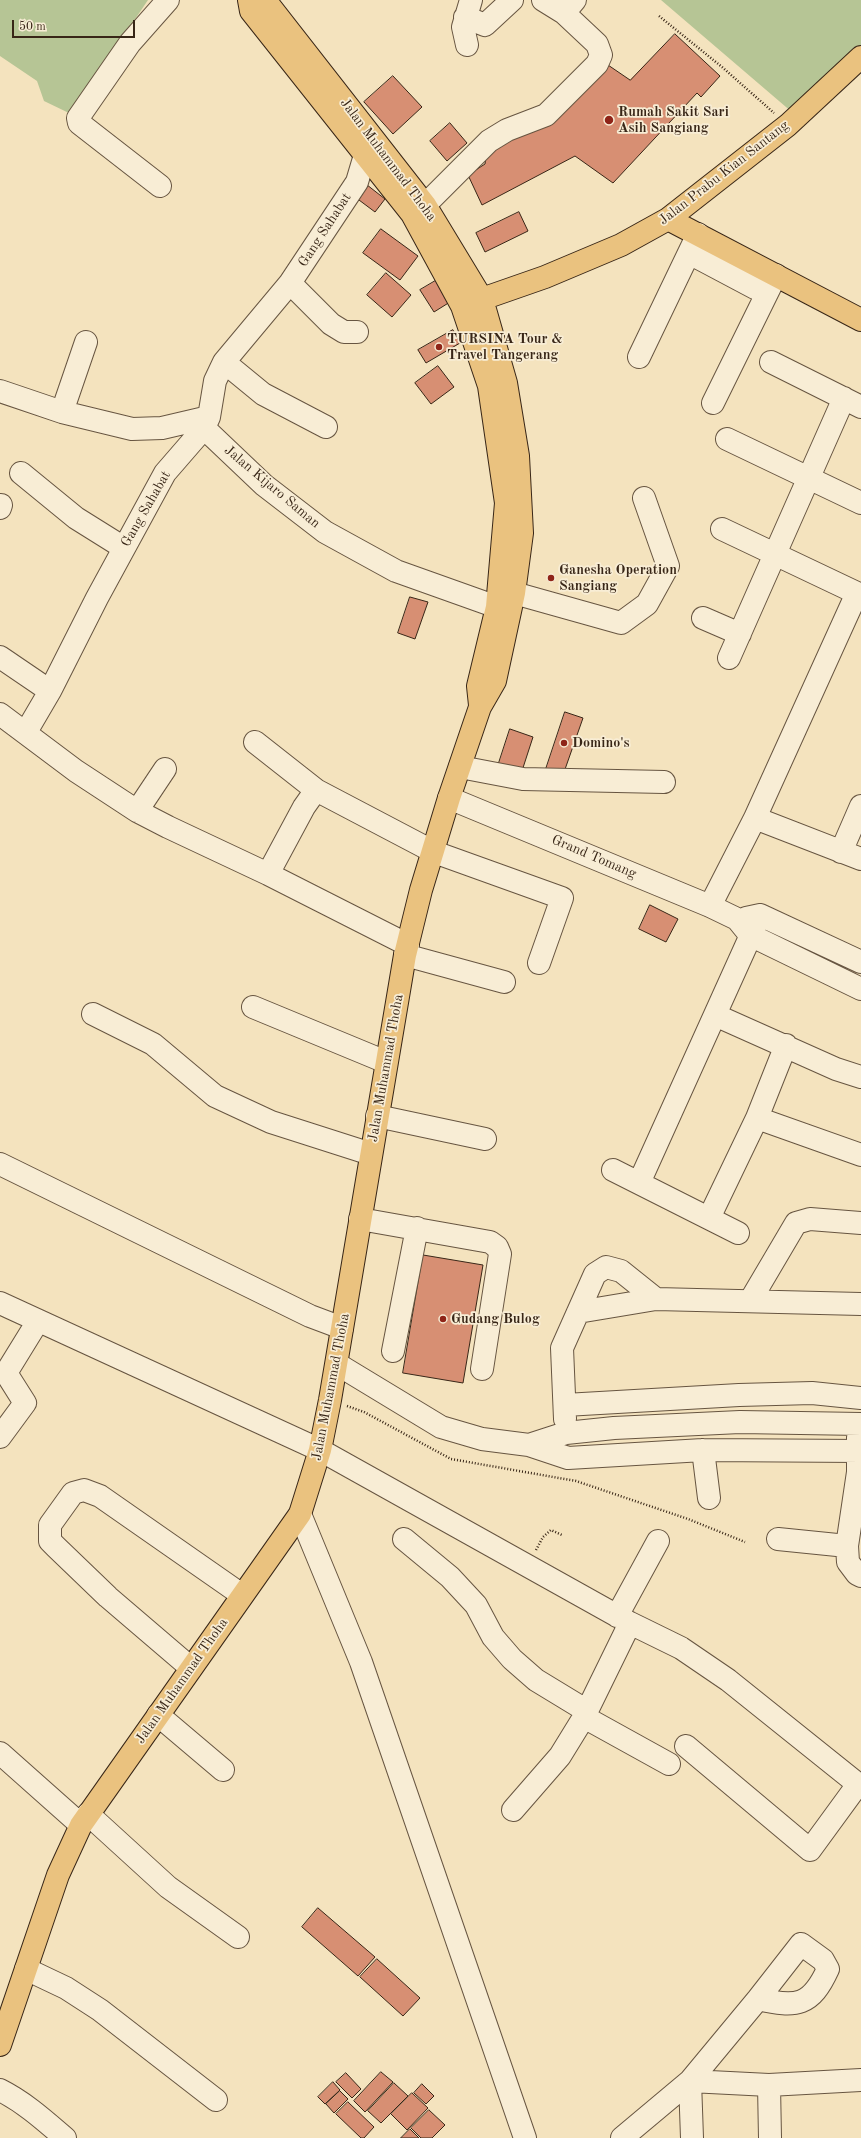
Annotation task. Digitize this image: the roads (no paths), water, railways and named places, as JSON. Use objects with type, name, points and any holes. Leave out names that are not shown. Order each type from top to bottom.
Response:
[{"type":"main road","name":"Jalan Muhammad Thoha","points":[[0,2045],[4,2016],[26,1969],[58,1875],[85,1819],[300,1514],[320,1450],[337,1364],[386,1062],[407,950],[421,890],[434,852],[449,798],[480,707],[495,681],[514,593],[522,533],[518,456],[497,384],[418,210],[365,155],[251,11],[250,0]]},
{"type":"main road","name":"Jalan Muhammad Thoha","points":[[264,0],[482,299],[497,384],[506,504],[497,607],[478,686],[480,707]]},
{"type":"main road","name":"Jalan Prabu Kian Santang","points":[[482,299],[545,277],[614,248],[668,219],[788,125],[861,57]]},
{"type":"main road","points":[[668,219],[694,244],[776,275],[861,320]]},
{"type":"street","points":[[160,186],[79,123],[78,118],[130,43],[168,0]]},
{"type":"street","points":[[467,44],[463,27],[468,9],[485,25],[512,0]]},
{"type":"street","points":[[418,210],[489,141],[507,130],[546,115],[597,64],[601,55],[597,44],[570,6],[543,0]]},
{"type":"street","name":"Gang Sahabat","points":[[26,732],[50,691],[124,548],[165,473],[207,423],[215,381],[224,362],[290,283],[357,182],[365,155]]},
{"type":"street","points":[[639,357],[694,244],[755,288]]},
{"type":"street","points":[[712,403],[776,275]]},
{"type":"street","points":[[290,283],[331,324],[344,332],[357,332]]},
{"type":"street","points":[[62,412],[86,342]]},
{"type":"street","points":[[224,362],[263,394],[326,427]]},
{"type":"street","points":[[729,658],[809,478],[853,403],[772,362]]},
{"type":"street","points":[[0,391],[62,412],[132,429],[162,428],[207,423]]},
{"type":"street","name":"Jalan Kijaro Saman","points":[[207,423],[264,485],[325,532],[396,571],[497,607]]},
{"type":"street","points":[[727,439],[861,503]]},
{"type":"street","points":[[21,473],[76,518],[124,548]]},
{"type":"street","points":[[514,593],[621,623],[647,604],[668,566],[644,498]]},
{"type":"street","points":[[710,906],[756,818],[859,594],[722,529]]},
{"type":"street","points":[[703,618],[740,634]]},
{"type":"street","points":[[0,657],[50,691]]},
{"type":"street","points":[[0,714],[26,732],[76,772],[137,811],[268,874],[407,950],[504,982]]},
{"type":"street","points":[[255,742],[316,790],[434,852],[562,898],[539,963]]},
{"type":"street","points":[[460,767],[523,779],[664,782]]},
{"type":"street","points":[[137,811],[165,769]]},
{"type":"street","points":[[268,874],[304,807],[316,790]]},
{"type":"street","name":"Grand Tomang","points":[[449,798],[710,906],[743,927],[861,989]]},
{"type":"street","points":[[841,852],[861,806]]},
{"type":"street","points":[[756,818],[861,859]]},
{"type":"street","points":[[639,1183],[715,1015],[743,927],[760,915],[861,962]]},
{"type":"street","points":[[253,1007],[386,1062]]},
{"type":"street","points":[[93,1014],[153,1044],[215,1096],[271,1122],[371,1154]]},
{"type":"street","points":[[715,1015],[786,1045],[836,1069],[861,1077]]},
{"type":"street","points":[[709,1218],[757,1118],[786,1045]]},
{"type":"street","points":[[378,1116],[485,1139]]},
{"type":"street","points":[[757,1118],[861,1155]]},
{"type":"street","points":[[0,1164],[310,1316],[342,1328]]},
{"type":"street","points":[[612,1170],[738,1233]]},
{"type":"street","points":[[360,1219],[490,1242],[497,1247],[500,1254],[482,1369]]},
{"type":"street","points":[[750,1301],[796,1222],[810,1219],[861,1223]]},
{"type":"street","points":[[393,1350],[417,1228]]},
{"type":"street","points":[[568,1458],[562,1348],[595,1274],[606,1266],[621,1271],[656,1299]]},
{"type":"street","points":[[578,1312],[656,1299],[861,1304]]},
{"type":"street","points":[[0,1303],[320,1450],[623,1620],[681,1648],[728,1680],[854,1781],[856,1787],[810,1850],[686,1746]]},
{"type":"street","points":[[3,1429],[25,1403],[6,1373],[38,1321]]},
{"type":"street","points":[[337,1364],[441,1427],[482,1439],[529,1445],[568,1458],[703,1450],[860,1451]]},
{"type":"street","points":[[565,1405],[739,1395],[812,1393],[861,1398]]},
{"type":"street","points":[[739,1395],[740,1422]]},
{"type":"street","points":[[529,1445],[566,1434],[614,1428],[740,1422],[859,1424],[860,1451],[858,1472],[846,1546],[848,1562],[857,1574],[861,1576]]},
{"type":"street","points":[[703,1450],[709,1498]]},
{"type":"street","points":[[191,1668],[108,1597],[50,1541],[50,1525],[73,1493],[84,1490],[100,1496],[242,1595]]},
{"type":"street","points":[[300,1514],[361,1662],[525,2138]]},
{"type":"street","points":[[404,1539],[450,1577],[476,1605],[493,1637],[512,1659],[536,1680],[585,1714],[669,1764]]},
{"type":"street","points":[[778,1539],[846,1546]]},
{"type":"street","points":[[513,1810],[560,1756],[585,1714],[623,1620],[658,1541]]},
{"type":"street","points":[[158,1715],[223,1770]]},
{"type":"street","points":[[0,1753],[85,1819],[168,1887],[238,1937]]},
{"type":"street","points":[[26,1969],[66,1988],[100,2010],[216,2100]]},
{"type":"street","points":[[622,2138],[690,2080],[758,1999]]},
{"type":"street","points":[[690,2080],[769,2085],[861,2080]]},
{"type":"street","points":[[690,2080],[692,2138]]},
{"type":"street","points":[[769,2085],[770,2138]]},
{"type":"street","points":[[0,2090],[13,2097],[43,2118],[65,2138]]},
{"type":"place","name":"Rumah Sakit Sari Asih Sangiang","points":[[609,120]]},
{"type":"place","name":"TURSINA Tour & Travel Tangerang","points":[[439,347]]},
{"type":"place","name":"Ganesha Operation Sangiang","points":[[551,578]]},
{"type":"place","name":"Domino's","points":[[564,743]]},
{"type":"place","name":"Gudang Bulog","points":[[443,1319]]}]
